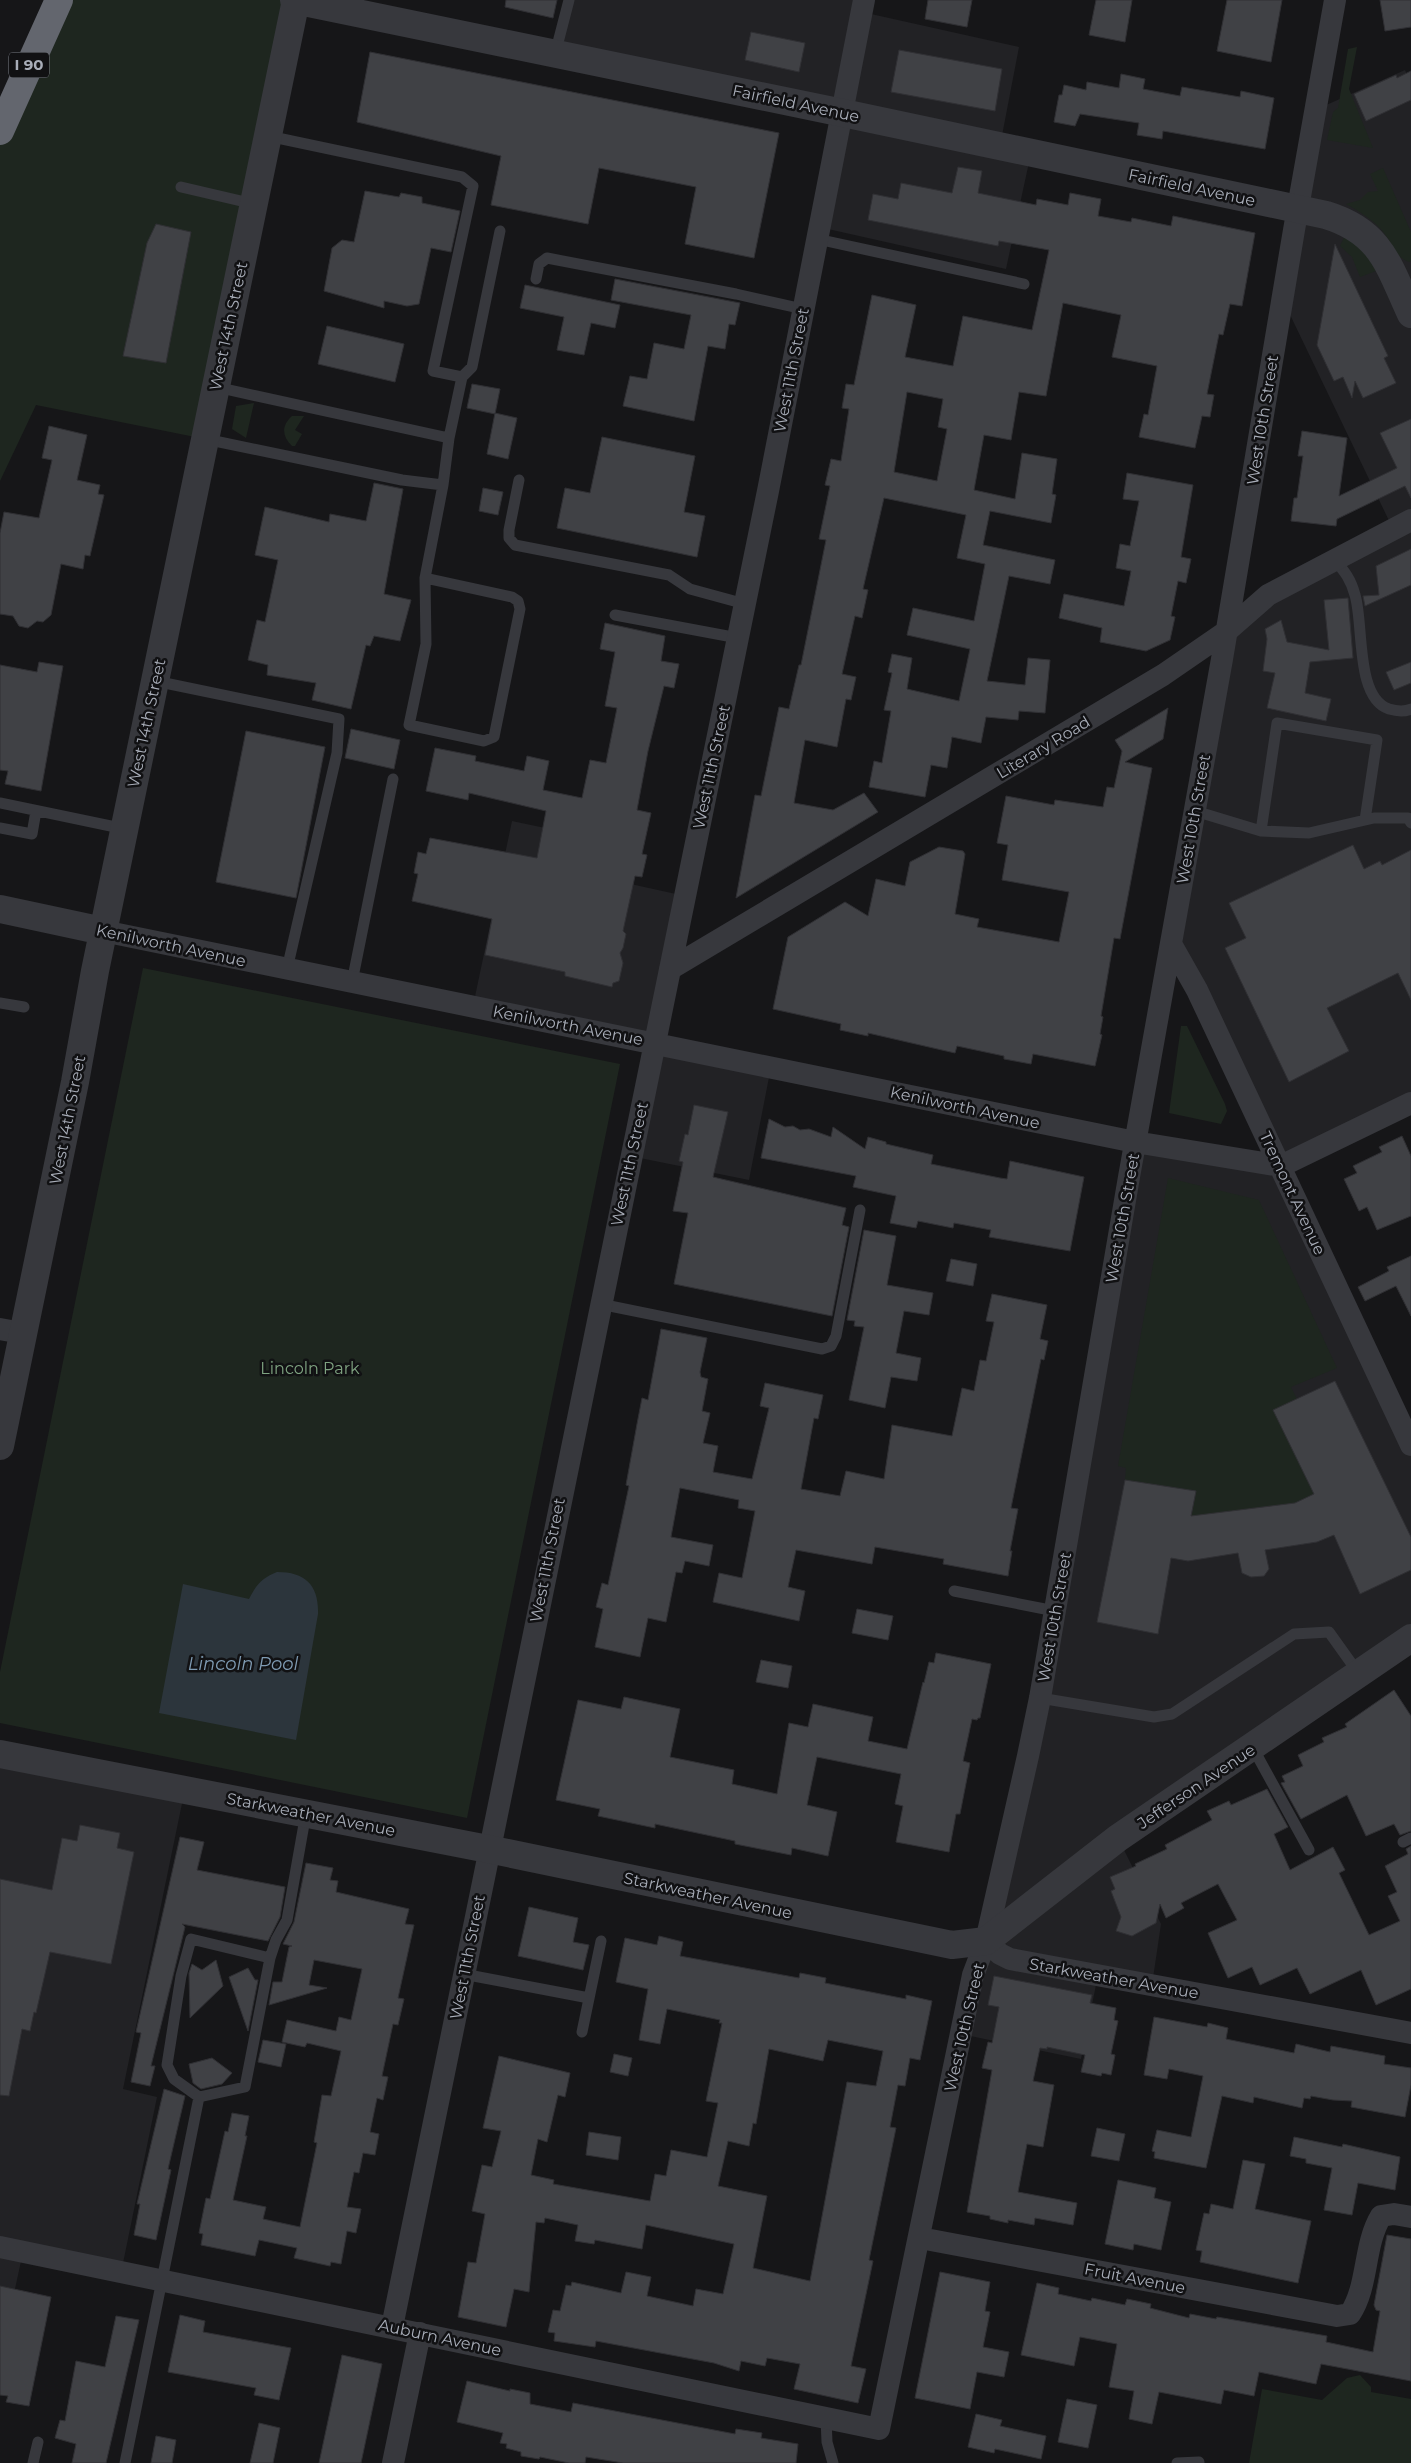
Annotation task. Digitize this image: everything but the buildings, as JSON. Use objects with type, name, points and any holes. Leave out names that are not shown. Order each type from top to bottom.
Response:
[{"type":"highway","name":"I 90","points":[[0,131],[59,0]]},
{"type":"street","name":"Fairfield Avenue","points":[[295,0],[843,113],[1344,220],[1372,240],[1383,255],[1411,314]]},
{"type":"street","name":"West 14th Street","points":[[0,1446],[11,1331],[75,1082],[103,931],[295,0]]},
{"type":"street","name":"West 11th Street","points":[[392,2327],[653,1043],[745,604],[864,0]]},
{"type":"street","name":"West 10th Street","points":[[879,2429],[973,1975],[986,1941],[1040,1698],[1227,631],[1297,209],[1335,0]]},
{"type":"street","name":"Literary Road","points":[[670,969],[1163,675],[1227,631],[1268,595],[1411,520]]},
{"type":"street","name":"Kenilworth Avenue","points":[[0,909],[1136,1142],[1280,1166]]},
{"type":"street","name":"Tremont Avenue","points":[[1171,944],[1197,990],[1411,1445]]},
{"type":"street","points":[[1280,1166],[1411,1104]]},
{"type":"street","name":"Jefferson Avenue","points":[[986,1941],[1118,1838],[1253,1748],[1411,1638]]},
{"type":"street","name":"Starkweather Avenue","points":[[0,1754],[488,1849],[935,1942],[952,1945],[986,1941],[1000,1954],[1010,1959],[1411,2034]]},
{"type":"street","name":"Fruit Avenue","points":[[920,2238],[1337,2316],[1350,2314],[1358,2302],[1373,2230],[1381,2216],[1394,2214],[1411,2217]]},
{"type":"street","name":"Auburn Avenue","points":[[0,2247],[879,2429]]},
{"type":"street","points":[[393,2463],[420,2333]]},
{"type":"lane","points":[[555,54],[568,0]]},
{"type":"lane","points":[[268,136],[462,177],[473,186],[433,371],[462,376]]},
{"type":"lane","points":[[181,187],[254,204]]},
{"type":"lane","points":[[425,578],[512,597],[518,601],[520,609],[494,737],[484,741],[409,725],[426,644],[425,578],[444,485],[449,438],[462,376],[472,367],[500,231]]},
{"type":"lane","points":[[817,238],[1024,284]]},
{"type":"lane","points":[[536,279],[539,264],[547,258],[736,294],[803,309]]},
{"type":"lane","points":[[216,386],[449,438]]},
{"type":"lane","points":[[205,439],[402,480],[444,485]]},
{"type":"lane","points":[[519,480],[509,530],[509,538],[515,545],[668,575],[690,589],[745,604]]},
{"type":"lane","points":[[1334,560],[1348,574],[1356,597],[1365,673],[1372,696],[1377,704],[1385,708],[1396,711],[1411,708]]},
{"type":"lane","points":[[615,615],[738,638]]},
{"type":"lane","points":[[155,681],[339,719],[337,753],[287,968]]},
{"type":"lane","points":[[1261,831],[1277,723],[1377,740],[1365,820]]},
{"type":"lane","points":[[352,982],[393,779]]},
{"type":"lane","points":[[0,803],[125,829]]},
{"type":"lane","points":[[0,828],[32,834],[36,811]]},
{"type":"lane","points":[[1195,811],[1261,831],[1309,833],[1374,818],[1408,818],[1411,823]]},
{"type":"lane","points":[[0,1003],[24,1007]]},
{"type":"lane","points":[[600,1304],[822,1349],[831,1346],[836,1336],[860,1210]]},
{"type":"lane","points":[[954,1591],[1055,1611]]},
{"type":"lane","points":[[1040,1698],[1154,1717],[1172,1714],[1294,1634],[1329,1632],[1359,1674]]},
{"type":"lane","points":[[1253,1748],[1309,1850]]},
{"type":"lane","points":[[199,2097],[245,2086],[270,1958],[276,1940],[287,1920],[306,1813]]},
{"type":"lane","points":[[199,2097],[174,2078],[167,2065],[181,1976],[190,1940],[270,1958]]},
{"type":"lane","points":[[582,2032],[601,1941]]},
{"type":"lane","points":[[463,1974],[589,1998]]},
{"type":"lane","points":[[124,2463],[199,2097]]},
{"type":"lane","points":[[826,2418],[827,2442],[833,2463]]},
{"type":"lane","points":[[33,2463],[38,2442]]},
{"type":"lane","points":[[1177,2463],[1199,2462]]},
{"type":"shaded area","points":[[569,0],[864,0],[862,12],[1019,47],[1000,146],[1031,153],[1006,269],[819,227],[843,113],[555,54]]},
{"type":"shaded area","points":[[1405,70],[1411,83],[1411,1103],[1281,1166],[1411,1445],[1411,1638],[1118,1838],[1161,1924],[1152,1985],[1098,1975],[1081,2059],[961,2034],[986,1941],[1135,1142],[1280,1166],[1171,944],[1227,631],[1393,529],[1282,298],[1315,110]]},
{"type":"shaded area","points":[[512,821],[597,839],[590,875],[685,896],[654,1043],[771,1067],[749,1180],[630,1156],[653,1043],[473,1006]]},
{"type":"shaded area","points":[[0,1754],[185,1789],[123,2089],[157,2097],[121,2273],[23,2252],[0,2358]]},
{"type":"green space","points":[[59,0],[294,0],[205,439],[36,405],[0,481],[0,131]]},
{"type":"green space","points":[[1357,47],[1349,89],[1373,148],[1327,140],[1333,112],[1338,108],[1348,49]]},
{"type":"green space","points":[[1383,168],[1411,232],[1411,261],[1409,262],[1397,254],[1387,237],[1376,224],[1346,204],[1360,200],[1368,192],[1378,191],[1370,174]]},
{"type":"green space","points":[[1346,233],[1370,258],[1376,271],[1360,277],[1352,257],[1340,246]]},
{"type":"green space","points":[[254,403],[246,438],[232,429],[236,406]]},
{"type":"green space","points":[[292,416],[304,416],[295,430],[302,434],[295,446],[292,446],[286,438],[284,431],[288,420]]},
{"type":"green space","name":"Lincoln Park","points":[[143,968],[620,1064],[467,1818],[0,1723],[0,1672]]},
{"type":"green space","points":[[1181,1026],[1187,1026],[1225,1104],[1227,1111],[1221,1124],[1169,1113]]},
{"type":"green space","points":[[1168,1178],[1259,1200],[1337,1368],[1291,1387],[1297,1399],[1274,1410],[1314,1494],[1295,1503],[1191,1516],[1196,1491],[1125,1480],[1126,1468],[1118,1466]]},
{"type":"green space","points":[[1360,2375],[1371,2387],[1371,2392],[1411,2399],[1411,2463],[1249,2463],[1262,2389],[1322,2400],[1347,2378]]},
{"type":"water","name":"Lincoln Pool","points":[[277,1572],[296,1575],[309,1582],[318,1604],[318,1614],[296,1740],[159,1713],[183,1584],[249,1599],[260,1582]]}]
